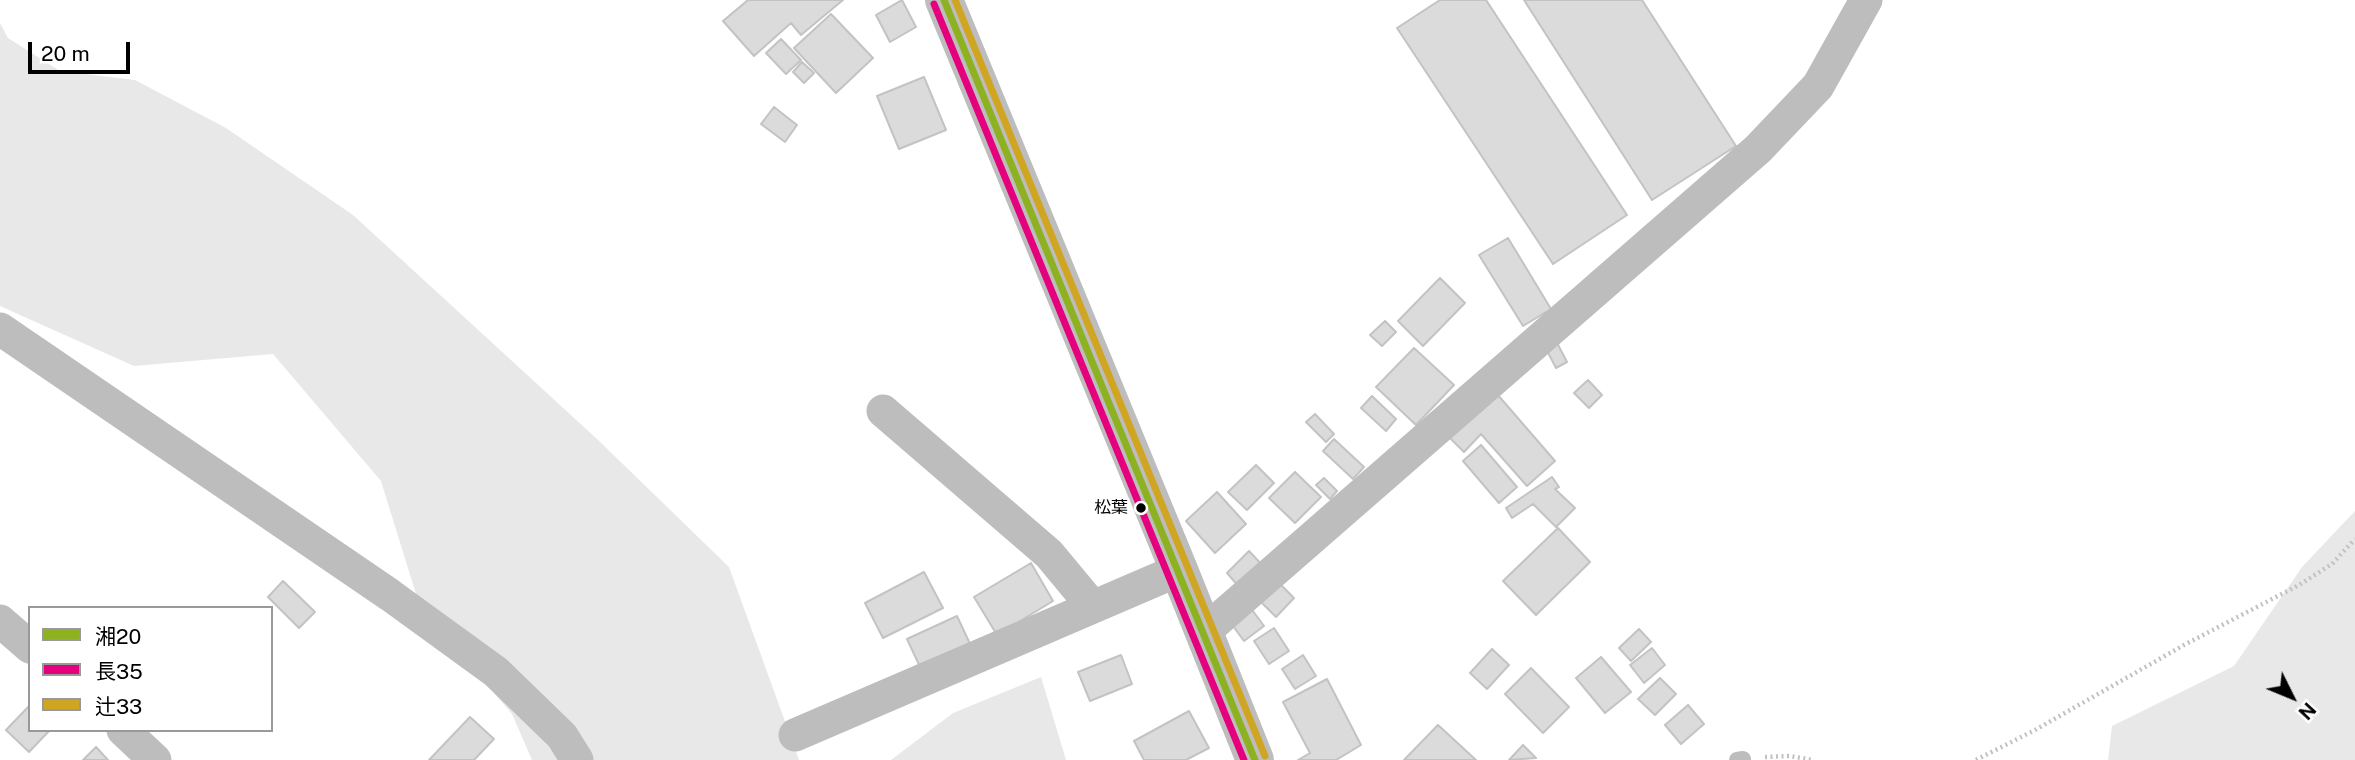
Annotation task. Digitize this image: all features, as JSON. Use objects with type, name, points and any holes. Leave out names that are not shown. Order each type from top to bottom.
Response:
[{"type":"main road","points":[[944,0],[1255,760]]},
{"type":"street","points":[[1204,632],[1758,149],[1818,86],[1866,0]]},
{"type":"street","points":[[0,330],[390,595],[496,672],[562,736],[577,760]]},
{"type":"street","points":[[883,411],[1049,554],[1093,607]]},
{"type":"street","points":[[795,735],[1179,570]]},
{"type":"street","points":[[0,621],[28,645]]},
{"type":"street","points":[[125,732],[155,760]]},
{"type":"path","points":[[1976,760],[2299,585],[2332,564],[2355,539]]},
{"type":"path","points":[[1740,760],[1790,756],[1813,760]]},
{"type":"shaded area","points":[[0,23],[8,38],[60,71],[135,80],[226,128],[353,215],[597,439],[729,567],[799,760],[532,760],[512,714],[420,607],[381,481],[273,354],[134,366],[0,306]]},
{"type":"shaded area","points":[[2355,511],[2355,760],[2108,760],[2112,726],[2234,666],[2302,567]]},
{"type":"shaded area","points":[[1041,677],[1066,760],[891,760],[953,713]]},
{"type":"building","points":[[748,0],[843,0],[801,35],[791,23],[754,56],[723,21]]},
{"type":"building","points":[[902,0],[916,27],[890,42],[876,15]]},
{"type":"building","points":[[1440,0],[1486,0],[1627,215],[1553,264],[1397,28]]},
{"type":"building","points":[[1524,0],[1642,0],[1736,146],[1652,200]]},
{"type":"building","points":[[831,14],[873,58],[836,93],[794,48]]},
{"type":"building","points":[[781,39],[801,60],[786,74],[766,53]]},
{"type":"building","points":[[802,62],[814,73],[804,83],[793,72]]},
{"type":"building","points":[[924,77],[946,130],[899,149],[877,96]]},
{"type":"building","points":[[774,107],[797,125],[785,142],[761,124]]},
{"type":"building","points":[[1508,238],[1551,309],[1523,326],[1479,255]]},
{"type":"building","points":[[1440,278],[1465,303],[1423,346],[1398,321]]},
{"type":"building","points":[[1385,321],[1396,332],[1382,346],[1370,335]]},
{"type":"building","points":[[1555,339],[1567,362],[1556,368],[1544,345]]},
{"type":"building","points":[[1414,348],[1454,385],[1416,425],[1376,387]]},
{"type":"building","points":[[1588,380],[1602,395],[1589,408],[1574,393]]},
{"type":"building","points":[[1497,394],[1555,461],[1527,486],[1481,434],[1464,452],[1442,430]]},
{"type":"building","points":[[1372,396],[1396,419],[1386,431],[1361,408]]},
{"type":"building","points":[[1315,414],[1334,434],[1326,442],[1306,422]]},
{"type":"building","points":[[1334,439],[1364,467],[1353,479],[1323,451]]},
{"type":"building","points":[[1481,445],[1517,487],[1499,503],[1463,461]]},
{"type":"building","points":[[1256,465],[1274,483],[1247,510],[1228,492]]},
{"type":"building","points":[[1295,472],[1321,497],[1295,523],[1269,498]]},
{"type":"building","points":[[1552,477],[1559,487],[1555,489],[1575,508],[1556,527],[1533,504],[1512,518],[1506,508]]},
{"type":"building","points":[[1324,478],[1337,491],[1330,499],[1316,485]]},
{"type":"building","points":[[1217,492],[1246,524],[1215,553],[1186,521]]},
{"type":"building","points":[[1558,528],[1590,562],[1536,615],[1503,581]]},
{"type":"building","points":[[1249,551],[1264,567],[1241,589],[1227,573]]},
{"type":"building","points":[[1031,563],[1053,601],[997,635],[974,597]]},
{"type":"building","points":[[924,572],[943,608],[883,638],[865,603]]},
{"type":"building","points":[[1274,578],[1294,598],[1276,617],[1256,597]]},
{"type":"building","points":[[283,581],[315,612],[299,628],[268,597]]},
{"type":"building","points":[[1250,607],[1264,626],[1244,641],[1230,622]]},
{"type":"building","points":[[957,616],[971,646],[921,669],[907,639]]},
{"type":"building","points":[[1274,628],[1289,651],[1269,664],[1254,641]]},
{"type":"building","points":[[1639,629],[1651,642],[1631,661],[1619,648]]},
{"type":"building","points":[[1652,648],[1665,665],[1644,683],[1630,665]]},
{"type":"building","points":[[1492,649],[1509,665],[1487,689],[1470,673]]},
{"type":"building","points":[[1121,655],[1132,684],[1090,701],[1078,672]]},
{"type":"building","points":[[1303,655],[1316,676],[1295,689],[1282,669]]},
{"type":"building","points":[[1601,657],[1631,692],[1605,713],[1576,678]]},
{"type":"building","points":[[1531,668],[1569,707],[1543,733],[1505,694]]},
{"type":"building","points":[[1660,678],[1676,694],[1655,715],[1638,699]]},
{"type":"building","points":[[1327,679],[1361,745],[1336,760],[1298,760],[1310,753],[1283,702]]},
{"type":"building","points":[[1688,705],[1704,724],[1681,744],[1665,725]]},
{"type":"building","points":[[28,707],[28,732],[48,732],[29,752],[6,730]]},
{"type":"building","points":[[1189,711],[1209,748],[1186,760],[1144,760],[1134,741]]},
{"type":"building","points":[[470,717],[494,739],[474,760],[429,760]]},
{"type":"building","points":[[1438,725],[1476,760],[1404,760]]},
{"type":"building","points":[[1523,745],[1536,758],[1509,760]]},
{"type":"building","points":[[96,747],[108,760],[83,760]]},
{"type":"transit line","name":"湘20","points":[[944,0],[1255,760]]},
{"type":"transit line","name":"辻33","points":[[955,0],[1265,756]]},
{"type":"transit line","name":"長35","points":[[934,4],[1244,760]]},
{"type":"place","name":"松葉","points":[[1141,508]]}]
